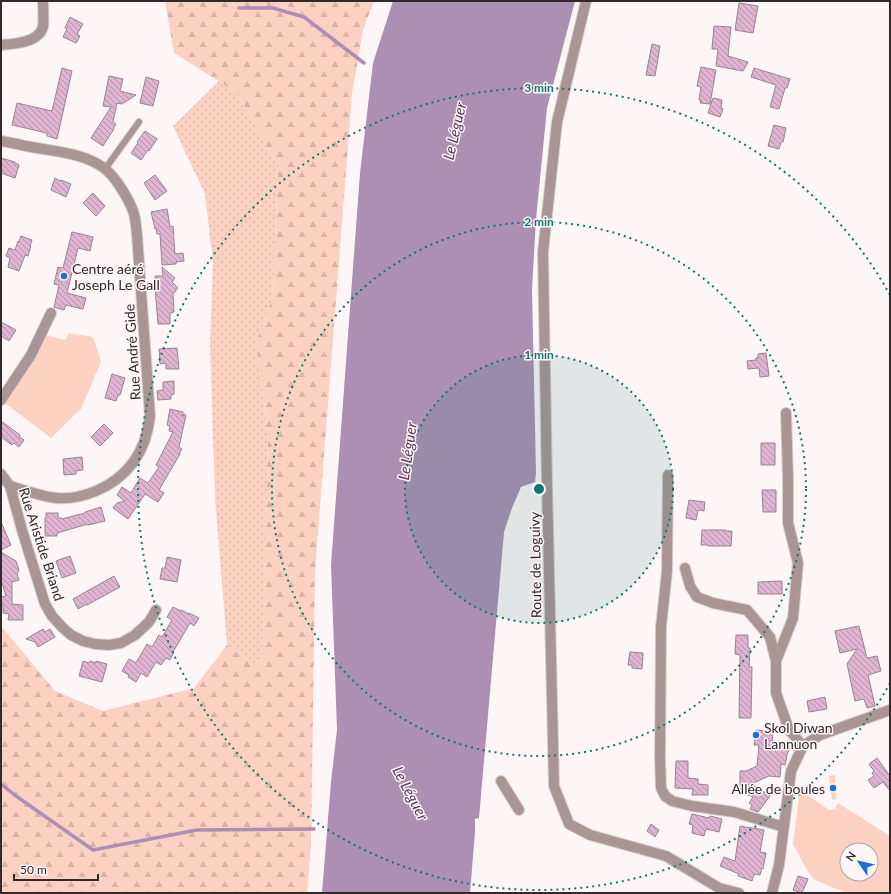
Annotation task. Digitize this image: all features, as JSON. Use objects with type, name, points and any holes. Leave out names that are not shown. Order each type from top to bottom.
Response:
[{"type":"street","points":[[1,46],[20,44],[37,36],[43,27],[43,1]]},
{"type":"street","name":"Route de Loguivy","points":[[586,1],[557,122],[543,252],[554,786],[569,824],[590,835],[666,856],[719,888],[739,893]]},
{"type":"street","name":"Rue André Gide","points":[[1,141],[58,152],[96,163],[105,169],[116,181],[129,200],[134,215],[137,235],[150,410],[148,430],[144,443],[137,457],[129,468],[116,481],[104,488],[86,495],[58,498],[45,496],[10,486]]},
{"type":"street","points":[[1,400],[31,355],[51,313]]},
{"type":"street","points":[[776,660],[793,618],[798,562],[788,523],[786,412]]},
{"type":"street","name":"Rue Aristide Briand","points":[[1,474],[10,486],[45,604],[52,616],[63,628],[71,635],[95,644],[109,645],[120,643],[135,636],[149,622],[156,610]]},
{"type":"street","points":[[668,475],[667,571],[661,627],[661,788],[665,796],[672,801],[692,806],[734,812],[784,827]]},
{"type":"street","points":[[685,568],[690,586],[697,597],[712,603],[747,610],[770,637],[776,660],[776,693],[789,730],[803,746]]},
{"type":"street","points":[[772,893],[779,864],[791,771],[803,746],[820,735],[890,710]]},
{"type":"street","points":[[501,781],[519,810]]},
{"type":"lane","points":[[105,169],[139,122]]},
{"type":"green space","points":[[165,1],[374,1],[363,30],[352,93],[315,571],[311,846],[307,893],[1,893],[1,626],[55,691],[103,711],[194,688],[227,645],[261,667],[265,597],[268,434],[256,342],[273,297],[278,166],[236,92],[174,53]]},
{"type":"green space","points":[[219,81],[236,92],[278,166],[273,297],[256,342],[268,434],[265,597],[261,668],[227,645],[215,497],[210,344],[213,262],[205,194],[173,126]]},
{"type":"green space","points":[[69,333],[93,337],[101,361],[81,409],[51,438],[1,400],[41,334],[66,340]]},
{"type":"green space","name":"Allée de boules","points":[[835,775],[836,799],[832,800],[829,776]]},
{"type":"green space","points":[[800,790],[829,810],[835,809],[838,803],[890,836],[890,893],[846,893],[815,880],[808,872],[793,844]]},
{"type":"water","name":"Le Léguer","points":[[393,1],[575,1],[547,108],[536,219],[532,289],[535,482],[521,487],[504,532],[479,818],[475,819],[470,893],[322,893],[331,782],[337,730],[331,565],[360,173],[373,63]]},
{"type":"building","points":[[739,3],[758,6],[753,33],[735,30]]},
{"type":"building","points":[[70,17],[83,24],[77,34],[80,36],[76,43],[63,37]]},
{"type":"building","points":[[714,26],[731,27],[728,56],[748,62],[743,71],[716,66],[718,49],[712,49]]},
{"type":"building","points":[[652,44],[660,46],[655,76],[646,75]]},
{"type":"building","points":[[701,67],[716,70],[710,104],[700,103],[701,100],[699,100],[701,87],[697,86]]},
{"type":"building","points":[[62,68],[72,71],[57,139],[47,136],[47,133],[12,125],[17,103],[52,111]]},
{"type":"building","points":[[754,68],[790,79],[787,88],[785,88],[779,109],[770,107],[776,85],[751,77]]},
{"type":"building","points":[[109,76],[123,79],[120,91],[136,95],[122,104],[117,103],[113,122],[116,124],[103,146],[91,138],[111,107],[103,106]]},
{"type":"building","points":[[146,77],[159,81],[153,106],[140,103]]},
{"type":"building","points":[[713,98],[722,100],[721,108],[723,109],[720,117],[708,113]]},
{"type":"building","points":[[774,125],[786,128],[783,142],[781,142],[779,149],[768,146]]},
{"type":"building","points":[[145,131],[157,139],[141,160],[131,153]]},
{"type":"building","points":[[1,158],[15,162],[19,165],[15,178],[1,173]]},
{"type":"building","points":[[155,175],[167,191],[155,200],[144,183]]},
{"type":"building","points":[[55,178],[71,184],[66,197],[51,190]]},
{"type":"building","points":[[93,193],[105,206],[96,216],[83,203]]},
{"type":"building","points":[[167,209],[170,227],[173,226],[175,254],[183,253],[184,261],[176,262],[176,264],[162,265],[160,234],[157,234],[151,212]]},
{"type":"building","name":"Centre aéré Joseph Le Gall","points":[[72,232],[93,237],[90,251],[78,248],[67,293],[86,298],[83,309],[66,305],[64,310],[54,307],[59,285],[54,284],[58,267],[63,268]]},
{"type":"building","points":[[21,236],[32,240],[28,256],[25,255],[19,271],[8,267],[10,258],[6,256],[9,248],[15,250]]},
{"type":"building","points":[[162,267],[175,278],[172,282],[178,288],[173,294],[174,312],[170,313],[170,324],[158,324],[155,276],[163,276]]},
{"type":"building","points":[[1,322],[16,330],[9,341],[1,336]]},
{"type":"building","points":[[177,348],[179,369],[166,369],[166,363],[160,364],[159,349]]},
{"type":"building","points":[[766,353],[769,376],[760,377],[759,368],[748,369],[747,361],[756,360],[756,358],[758,358],[758,354]]},
{"type":"building","points":[[112,374],[125,378],[120,395],[118,395],[116,401],[105,398]]},
{"type":"building","points":[[174,381],[174,394],[171,395],[171,399],[158,400],[157,391],[163,390],[163,382]]},
{"type":"building","points":[[170,409],[183,412],[183,416],[184,414],[186,415],[179,447],[182,449],[159,490],[164,493],[158,502],[145,494],[128,519],[113,508],[117,503],[125,501],[117,495],[122,487],[131,493],[140,478],[148,483],[159,467],[156,465],[173,432],[169,431],[170,426],[167,425]]},
{"type":"building","points":[[1,421],[20,435],[19,437],[24,440],[19,447],[14,443],[12,445],[1,437]]},
{"type":"building","points":[[104,424],[113,433],[100,446],[91,437]]},
{"type":"building","points":[[761,443],[775,443],[775,465],[761,465]]},
{"type":"building","points":[[82,457],[83,470],[76,471],[76,474],[64,475],[63,459]]},
{"type":"building","points":[[762,490],[776,490],[776,512],[763,512]]},
{"type":"building","points":[[689,500],[705,502],[704,511],[698,510],[696,520],[686,518]]},
{"type":"building","points":[[101,507],[105,521],[88,524],[57,533],[57,536],[45,536],[46,513],[58,513],[58,518],[62,519]]},
{"type":"building","points":[[1,522],[11,545],[1,550]]},
{"type":"building","points":[[702,530],[732,531],[731,546],[701,545]]},
{"type":"building","points":[[1,552],[16,561],[19,570],[17,574],[19,580],[12,582],[12,604],[23,605],[23,620],[8,620],[9,614],[3,613],[1,597],[6,596],[1,580]]},
{"type":"building","points":[[70,556],[76,573],[62,578],[56,561]]},
{"type":"building","points":[[167,557],[181,560],[177,582],[160,579],[162,568],[165,568]]},
{"type":"building","points":[[114,576],[120,587],[78,609],[73,599]]},
{"type":"building","points":[[782,581],[782,594],[758,594],[758,582]]},
{"type":"building","points":[[173,607],[199,618],[194,626],[190,623],[170,660],[166,658],[161,665],[156,662],[147,677],[141,673],[136,682],[122,671],[129,659],[136,663],[147,644],[152,647],[159,635],[162,637],[172,620],[167,617]]},
{"type":"building","points":[[859,626],[867,658],[877,656],[881,671],[868,675],[875,706],[867,708],[864,699],[855,701],[847,664],[857,649],[840,653],[835,631]]},
{"type":"building","points":[[43,629],[45,632],[50,629],[55,637],[38,647],[35,642],[26,639]]},
{"type":"building","points":[[736,635],[748,635],[748,648],[750,648],[749,667],[752,667],[751,718],[739,718],[740,655],[735,654]]},
{"type":"building","points":[[630,652],[643,653],[642,669],[632,668],[632,665],[628,665]]},
{"type":"building","points":[[83,661],[96,663],[96,661],[107,664],[102,682],[79,676]]},
{"type":"building","points":[[825,697],[827,709],[809,712],[807,701]]},
{"type":"building","points":[[756,730],[773,732],[772,742],[790,747],[785,765],[781,764],[780,777],[769,776],[751,784],[770,796],[758,812],[750,809],[752,805],[749,803],[753,797],[740,792],[740,771],[746,771],[757,766],[759,745],[754,745]]},
{"type":"building","points":[[877,758],[890,776],[890,791],[883,782],[874,788],[868,780],[874,776],[872,773],[874,771],[869,764]]},
{"type":"building","points":[[676,761],[688,761],[688,778],[698,779],[698,784],[708,785],[708,795],[692,795],[693,789],[675,788]]},
{"type":"building","points":[[692,814],[722,819],[719,832],[706,829],[704,836],[692,833],[693,825],[689,824]]},
{"type":"building","points":[[651,824],[659,830],[655,837],[647,831]]},
{"type":"building","points":[[740,826],[764,830],[760,852],[766,853],[763,869],[762,868],[760,875],[754,874],[752,881],[738,876],[739,874],[720,866],[724,857],[735,861]]},
{"type":"building","points":[[798,876],[808,879],[802,893],[793,890]]},
{"type":"waterway","points":[[239,8],[273,8],[304,17],[364,63]]},
{"type":"waterway","points":[[1,784],[93,850],[197,830],[314,829]]},
{"type":"place","name":"Centre aéré Joseph Le Gall","points":[[64,276]]},
{"type":"place","name":"Skol Diwan Lannuon","points":[[756,735]]},
{"type":"place","name":"Allée de boules","points":[[833,788]]}]
